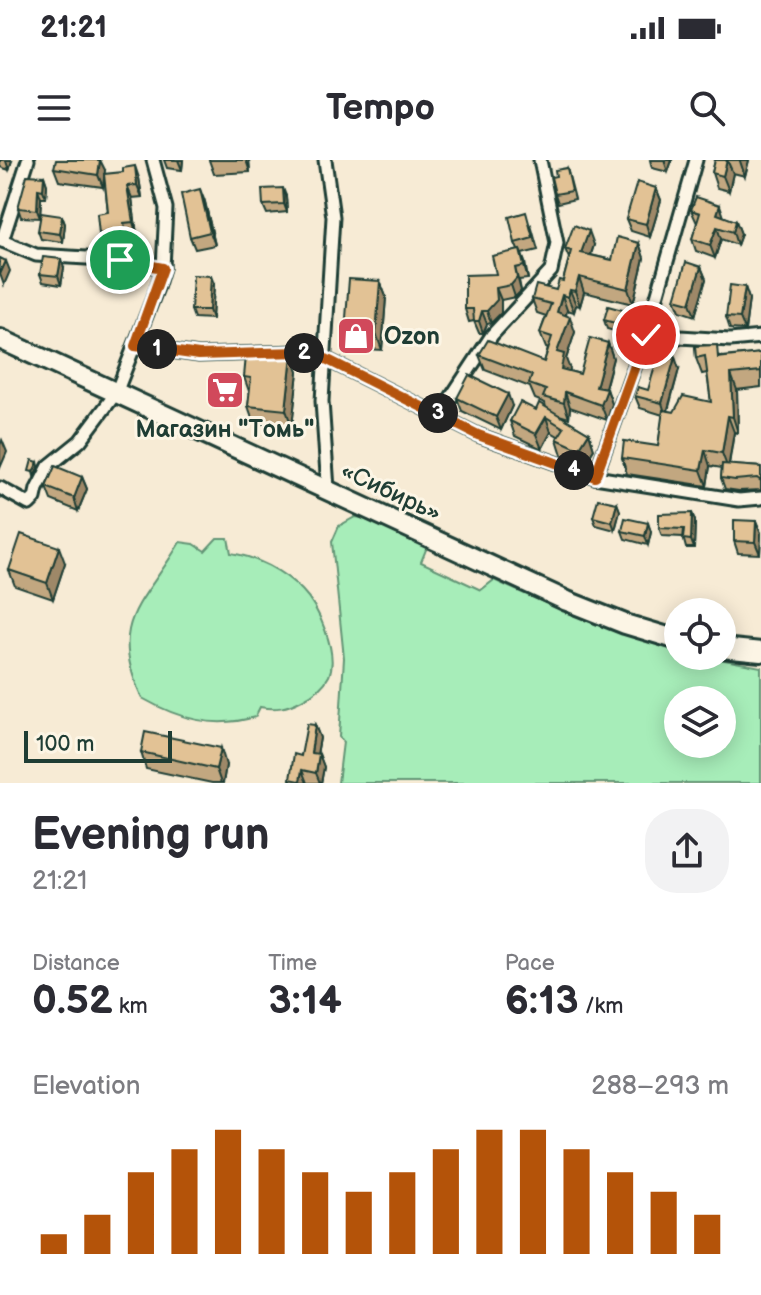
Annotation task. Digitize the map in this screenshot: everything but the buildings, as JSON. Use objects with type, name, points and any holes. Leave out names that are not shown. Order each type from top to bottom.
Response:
[{"type":"highway","name":"«Сибирь»","points":[[0,339],[567,601],[664,636]]},
{"type":"highway","points":[[736,649],[761,652]]},
{"type":"street","points":[[28,160],[1,241],[36,255],[120,260],[163,268]]},
{"type":"street","points":[[0,488],[29,504],[35,498],[49,466],[80,441],[116,393],[163,268],[166,208],[153,160]]},
{"type":"street","points":[[325,160],[333,217],[322,401],[328,489]]},
{"type":"street","points":[[440,414],[492,335],[551,271],[557,243],[540,160]]},
{"type":"street","points":[[595,477],[646,335],[696,160]]},
{"type":"street","points":[[646,335],[730,340],[761,337]]},
{"type":"street","points":[[135,346],[199,355],[299,352],[326,359],[478,435],[595,477],[739,500],[761,498]]},
{"type":"green space","points":[[355,517],[363,518],[427,547],[421,562],[481,590],[494,580],[584,619],[664,646],[664,670],[736,670],[736,662],[761,667],[761,783],[338,783],[343,742],[339,737],[344,658],[332,542],[339,526]]},
{"type":"green space","points":[[217,538],[228,538],[231,553],[269,566],[302,590],[320,618],[331,655],[329,676],[310,696],[286,707],[260,707],[255,717],[225,722],[183,716],[142,698],[128,650],[134,614],[180,542],[194,544],[205,551]]},
{"type":"place","name":"Ozon","points":[[356,336]]},
{"type":"place","name":"Магазин \"Томь\"","points":[[225,390]]},
{"type":"route","points":[[120,260],[163,268],[135,346],[199,355],[299,352],[326,359],[478,435],[595,477],[646,335]]}]
